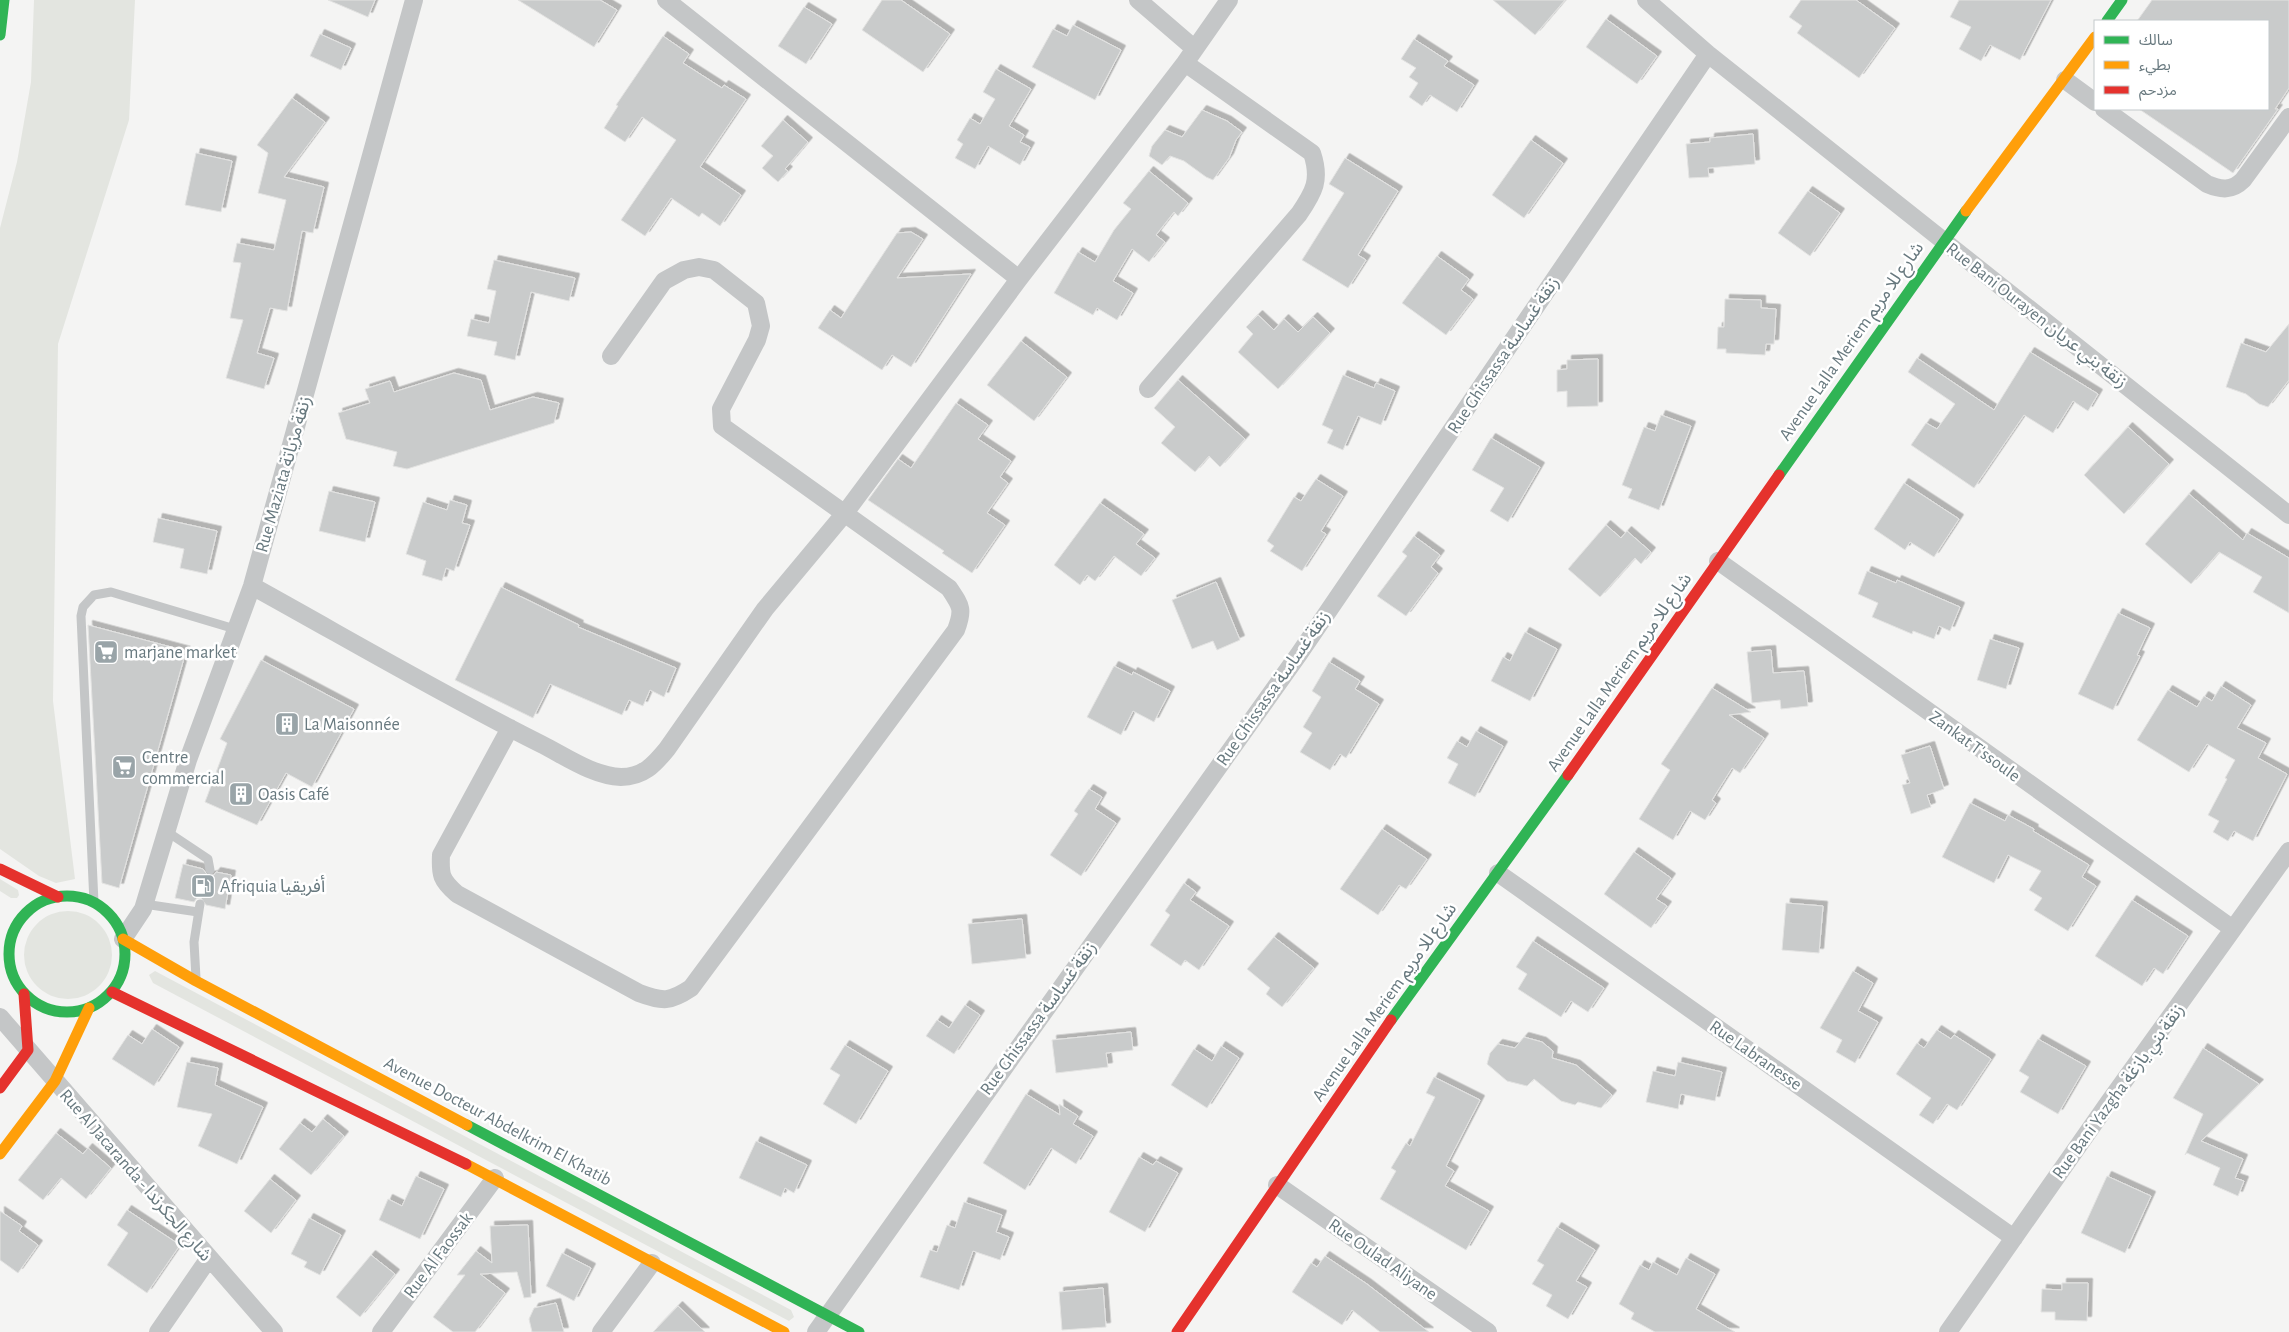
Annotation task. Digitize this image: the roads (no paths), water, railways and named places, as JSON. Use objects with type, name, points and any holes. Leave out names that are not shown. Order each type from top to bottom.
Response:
[{"type":"main road","points":[[0,35],[4,0]]},
{"type":"main road","points":[[2107,20],[2120,0]]},
{"type":"main road","name":"Avenue Lalla Meriem شارع للا مريم","points":[[1177,1332],[1376,1041],[1620,704],[1718,561],[1944,241],[2094,38]]},
{"type":"main road","points":[[0,869],[58,897]]},
{"type":"main road","points":[[72,896],[94,903],[110,915],[118,926],[123,939],[124,966],[112,992],[89,1008],[76,1012],[62,1012],[35,1003],[24,994],[16,983],[11,970],[10,942],[18,923],[33,907],[45,900],[72,896]]},
{"type":"main road","points":[[3,930],[10,942]]},
{"type":"main road","name":"Avenue Docteur Abdelkrim El Khatib","points":[[123,939],[196,981],[859,1332]]},
{"type":"main road","points":[[112,992],[496,1178],[784,1332]]},
{"type":"main road","points":[[0,1088],[28,1050],[24,994]]},
{"type":"main road","points":[[0,1154],[54,1081],[89,1008]]},
{"type":"street","name":"Rue Maziata زنقة مزياتة","points":[[123,939],[144,904],[188,760],[252,586],[414,0]]},
{"type":"street","points":[[666,0],[1019,279]]},
{"type":"street","points":[[1138,0],[1190,56],[1312,153],[1316,164],[1317,178],[1312,194],[1299,214],[1148,389]]},
{"type":"street","points":[[252,586],[510,728],[597,772],[619,777],[633,776],[650,768],[667,749],[765,608],[846,513],[1019,279],[1190,56],[1229,0]]},
{"type":"street","name":"Rue Bani Ourayen زنقة بني عريان","points":[[1646,0],[1708,54],[2289,515]]},
{"type":"street","name":"Rue Ghissassa زنقة غساسة","points":[[816,1332],[1299,654],[1708,54]]},
{"type":"street","points":[[2065,80],[2094,101]]},
{"type":"street","points":[[2105,110],[2207,184],[2224,189],[2238,186],[2289,117]]},
{"type":"street","points":[[510,728],[441,854],[440,871],[445,883],[457,894],[639,993],[660,1001],[677,997],[692,988],[956,630],[960,618],[961,606],[949,588],[722,426],[721,409],[757,340],[761,326],[756,303],[714,270],[699,267],[684,270],[664,281],[611,356]]},
{"type":"street","name":"Zankat T'ssoule","points":[[1718,561],[2233,929]]},
{"type":"street","name":"Rue Bani Yazgha زنقة بني يازغة","points":[[1948,1332],[2289,851]]},
{"type":"street","name":"Rue Labranesse","points":[[1498,872],[2014,1238]]},
{"type":"street","name":"Rue Al Jacaranda - شارع الجكرندا","points":[[0,1017],[274,1332]]},
{"type":"street","name":"Rue Al Faossak","points":[[381,1332],[496,1178]]},
{"type":"street","name":"Rue Oulad Aliyane","points":[[1277,1185],[1488,1332]]},
{"type":"street","points":[[158,1332],[209,1258]]},
{"type":"street","points":[[601,1332],[652,1263]]},
{"type":"lane","points":[[94,903],[81,616],[83,607],[94,595],[102,592],[111,592],[236,629]]},
{"type":"lane","points":[[166,831],[208,859],[210,870]]},
{"type":"lane","points":[[144,904],[199,908],[194,942],[196,981]]},
{"type":"place","name":"marjane market","points":[[106,652]]},
{"type":"place","name":"La Maisonnée","points":[[287,724]]},
{"type":"place","name":"Centre commercial","points":[[124,767]]},
{"type":"place","name":"Oasis Café","points":[[241,794]]},
{"type":"place","name":"Afriquia أفريقيا","points":[[203,886]]}]
